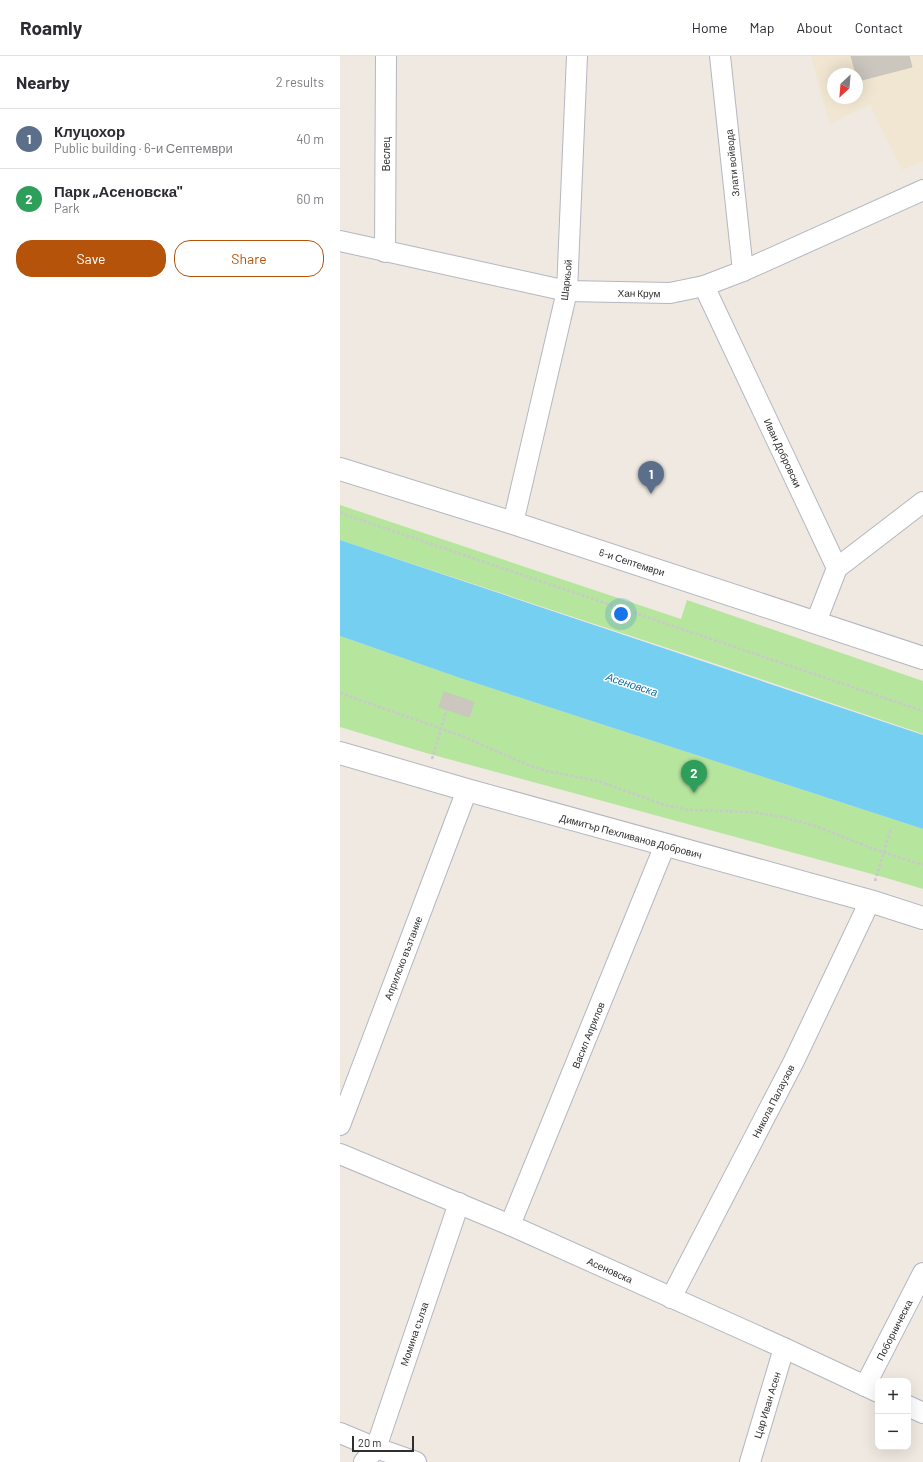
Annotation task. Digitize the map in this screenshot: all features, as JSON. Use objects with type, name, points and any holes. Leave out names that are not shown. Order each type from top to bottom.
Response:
[{"type":"main road","name":"6-и Септември","points":[[340,470],[513,523],[923,658]]},
{"type":"main road","name":"Димитър Пехливанов Добрович","points":[[340,753],[467,790],[870,901],[923,918]]},
{"type":"street","name":"Веслец","points":[[385,252],[386,56]]},
{"type":"street","name":"Шаркьой","points":[[513,523],[567,291],[576,56]]},
{"type":"street","name":"Злати войвода","points":[[720,56],[744,271]]},
{"type":"street","name":"Хан Крум","points":[[340,241],[567,291],[670,293],[704,286],[744,271],[923,190]]},
{"type":"street","name":"Иван Добровски","points":[[704,286],[837,568]]},
{"type":"street","points":[[816,622],[837,568],[923,502]]},
{"type":"street","name":"Априлско възтание","points":[[340,1125],[467,790]]},
{"type":"street","name":"Васил Априлов","points":[[510,1225],[665,845]]},
{"type":"street","name":"Никола Палаузов","points":[[671,1298],[794,1060],[870,901]]},
{"type":"street","name":"Асеновска","points":[[340,1154],[510,1225],[872,1389]]},
{"type":"street","name":"Момина сълза","points":[[370,1455],[459,1203]]},
{"type":"street","name":"Поборническа","points":[[872,1389],[923,1273]]},
{"type":"street","name":"Цар Иван Асен","points":[[750,1462],[784,1348]]},
{"type":"street","points":[[911,1407],[923,1413]]},
{"type":"street","points":[[340,1433],[370,1455],[416,1462]]},
{"type":"path","points":[[340,513],[923,711]]},
{"type":"path","points":[[340,693],[470,739],[528,766],[547,772],[598,781],[665,805],[689,810],[751,812],[783,817],[815,826],[923,865]]},
{"type":"path","points":[[426,778],[448,709]]},
{"type":"path","points":[[870,901],[891,828]]},
{"type":"shaded area","points":[[811,56],[923,56],[923,161],[902,170],[870,104],[830,124]]},
{"type":"green space","points":[[340,505],[681,619],[687,600],[923,681],[923,734],[340,540]]},
{"type":"green space","points":[[340,636],[460,678],[923,829],[923,889],[426,753],[340,727]]},
{"type":"water","points":[[340,540],[923,735],[923,829],[460,678],[340,636]]},
{"type":"building","points":[[851,56],[909,56],[912,67],[863,80],[863,68],[854,68]]},
{"type":"building","points":[[444,692],[474,702],[469,717],[439,707]]},
{"type":"place","name":"Клуцохор","points":[[651,494]]},
{"type":"place","name":"Парк „Асеновска\"","points":[[694,793]]}]
